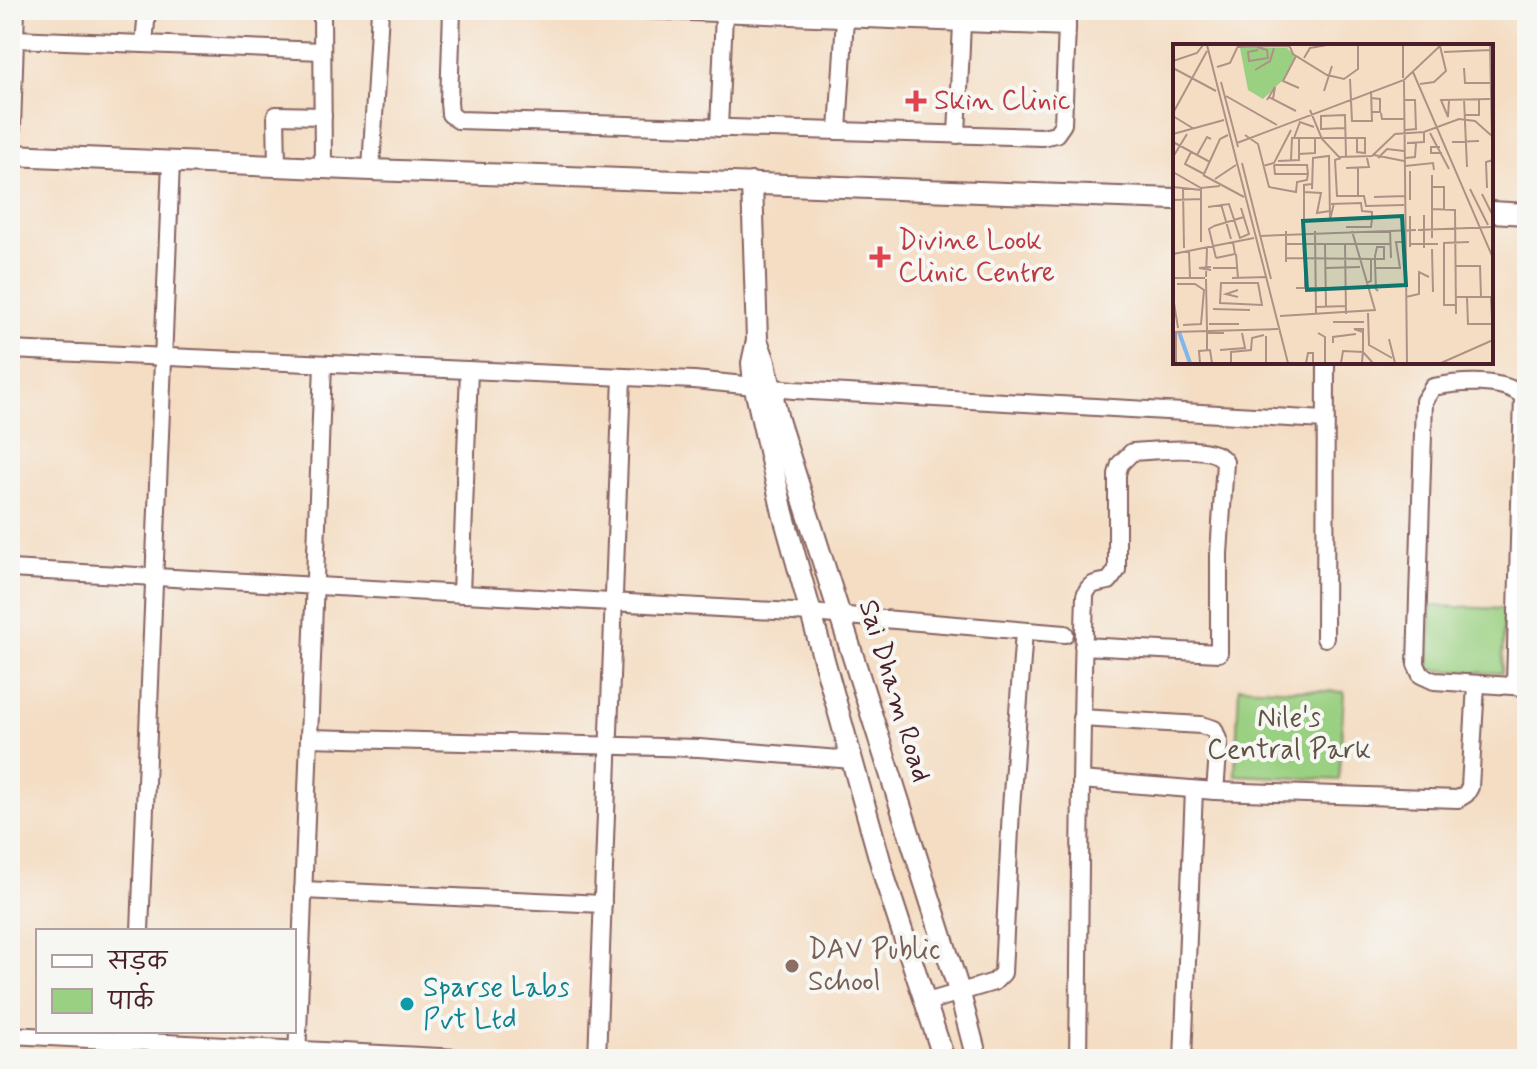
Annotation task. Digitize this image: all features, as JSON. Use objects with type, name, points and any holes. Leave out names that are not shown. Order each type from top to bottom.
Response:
[{"type":"street","points":[[16,10],[10,155],[1173,199]]},
{"type":"street","points":[[144,44],[147,10]]},
{"type":"street","points":[[322,10],[323,168]]},
{"type":"street","points":[[371,170],[380,10]]},
{"type":"street","points":[[452,10],[449,102],[450,114],[458,120],[1042,137],[1056,134],[1063,124],[1067,10]]},
{"type":"street","points":[[641,10],[1067,27]]},
{"type":"street","points":[[719,128],[724,14]]},
{"type":"street","points":[[838,131],[845,18]]},
{"type":"street","points":[[957,135],[962,23]]},
{"type":"street","points":[[14,39],[322,51]]},
{"type":"street","points":[[277,166],[276,115],[323,116]]},
{"type":"street","points":[[140,929],[171,162]]},
{"type":"street","name":"Sai Dham Road","points":[[752,183],[757,340],[783,513],[886,882],[944,1059]]},
{"type":"street","points":[[1493,212],[1527,214]]},
{"type":"street","points":[[10,367],[10,350],[622,377],[762,385],[810,391],[1325,420]]},
{"type":"street","points":[[297,1054],[323,364]]},
{"type":"street","points":[[1325,638],[1326,364]]},
{"type":"street","points":[[461,594],[469,370]]},
{"type":"street","points":[[597,1059],[622,377]]},
{"type":"street","points":[[1452,384],[1508,386],[1523,396],[1521,686],[1434,681],[1421,675],[1416,664],[1424,401],[1433,387],[1452,384]]},
{"type":"street","name":"Sai Dham Road","points":[[762,385],[778,420],[841,615],[960,994],[977,1059]]},
{"type":"street","points":[[1078,1059],[1081,718],[1083,646],[1086,589],[1092,584],[1109,581],[1117,570],[1117,474],[1125,456],[1132,452],[1209,450],[1221,455],[1225,462],[1219,554],[1219,653],[1083,646]]},
{"type":"street","points":[[10,569],[811,613],[1065,634]]},
{"type":"street","points":[[927,1002],[994,982],[1003,973],[1011,794],[1024,631]]},
{"type":"street","points":[[1081,780],[1194,790],[1458,799],[1470,787],[1476,685]]},
{"type":"street","points":[[1081,718],[1201,725],[1214,729],[1219,742],[1215,791]]},
{"type":"street","points":[[309,738],[699,748],[853,760]]},
{"type":"street","points":[[1183,1059],[1194,790]]},
{"type":"street","points":[[303,890],[603,904]]},
{"type":"street","points":[[10,1035],[135,1036],[297,1054],[478,1059]]},
{"type":"street","points":[[134,1059],[135,1036]]},
{"type":"green space","points":[[1431,606],[1504,609],[1502,673],[1429,670]]},
{"type":"green space","name":"Nile's Central Park","points":[[1239,687],[1344,692],[1339,780],[1235,775]]},
{"type":"place","name":"Skin Clinic","points":[[916,101]]},
{"type":"place","name":"Divine Look Clinic Centre","points":[[880,257]]},
{"type":"place","name":"DAV Public School","points":[[792,966]]},
{"type":"place","name":"Sparse Labs Pvt Ltd","points":[[407,1004]]}]
